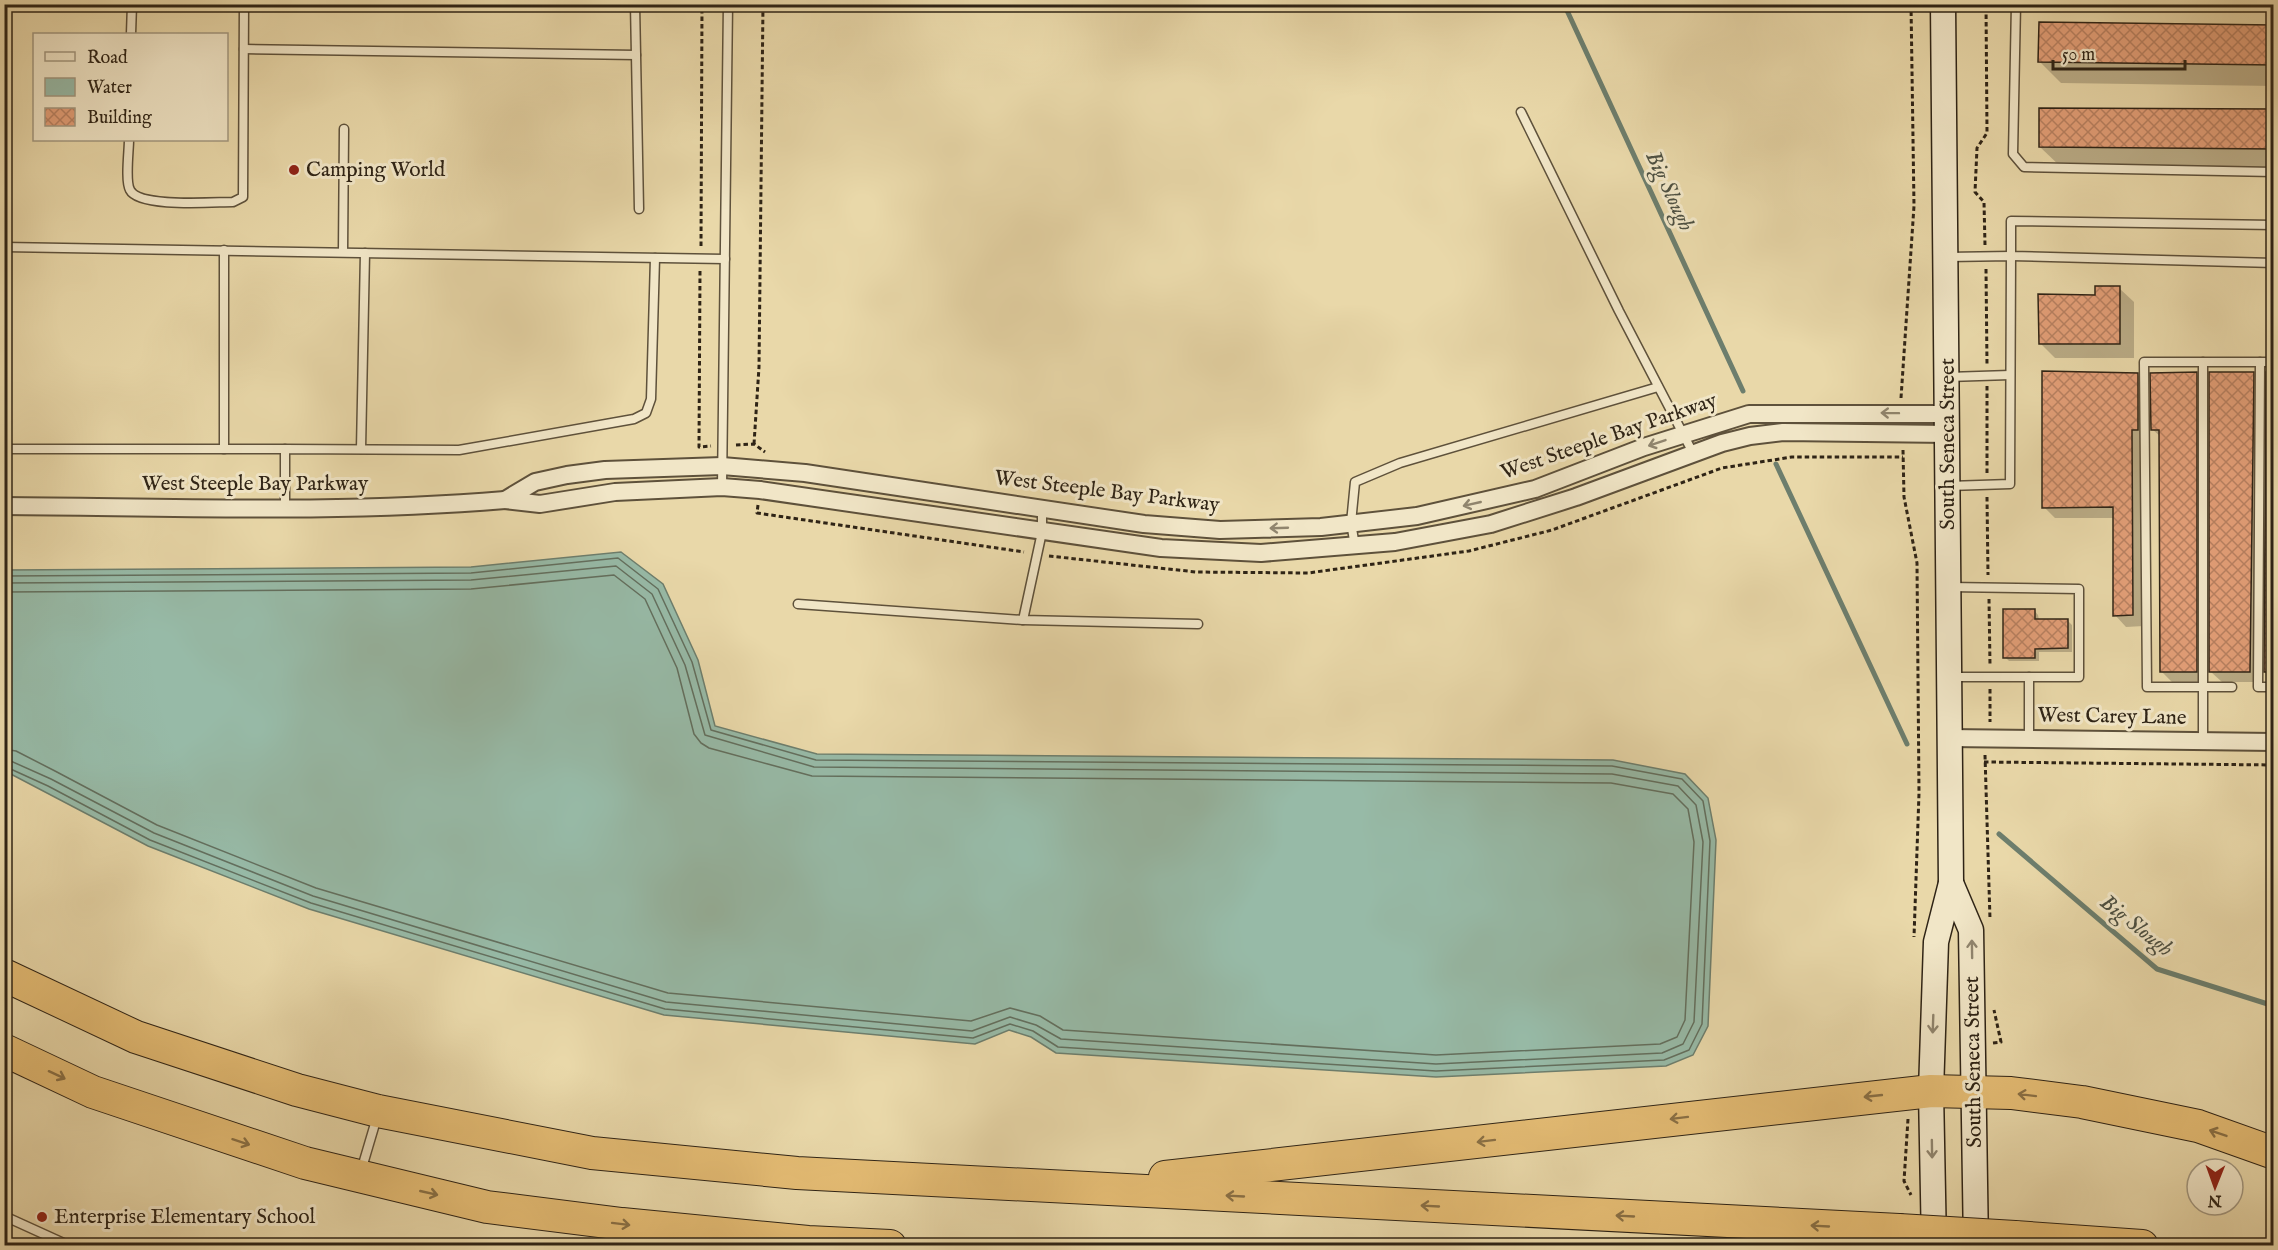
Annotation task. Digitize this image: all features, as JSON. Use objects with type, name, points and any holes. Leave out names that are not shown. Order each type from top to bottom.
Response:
[{"type":"highway","points":[[4,975],[136,1037],[297,1090],[378,1111],[592,1153],[797,1173],[1899,1230],[2142,1245]]},
{"type":"highway","points":[[4,1050],[93,1092],[305,1163],[487,1207],[622,1224],[808,1242],[890,1245]]},
{"type":"highway","points":[[1071,1187],[1920,1099],[1974,1091],[2082,1102],[2198,1126],[2274,1153]]},
{"type":"street","name":"South Seneca Street","points":[[1934,1245],[1920,1099],[1936,942],[1951,883],[1943,4]]},
{"type":"street","name":"West Steeple Bay Parkway","points":[[505,500],[535,482],[567,475],[605,470],[722,466],[805,473],[1144,524],[1220,530],[1351,524],[1417,516],[1535,489],[1682,434],[1749,414],[1901,406],[1948,424]]},
{"type":"street","name":"West Steeple Bay Parkway","points":[[4,506],[285,507],[439,505],[505,500],[540,504],[615,492],[722,487],[760,490],[1042,532],[1213,553],[1261,553],[1395,542],[1491,524],[1576,497],[1693,453],[1750,436],[1783,432],[1902,434],[1948,424]]},
{"type":"street","name":"West Carey Lane","points":[[1949,738],[2274,742]]},
{"type":"street","name":"South Seneca Street","points":[[1951,883],[1971,930],[1976,1245]]},
{"type":"lane","points":[[131,33],[132,4]]},
{"type":"lane","points":[[129,141],[129,188],[135,197],[153,201],[232,202],[243,197],[244,4]]},
{"type":"lane","points":[[635,4],[639,209]]},
{"type":"lane","points":[[722,487],[728,4]]},
{"type":"lane","points":[[2016,4],[2013,154],[2024,167],[2274,172]]},
{"type":"lane","points":[[2252,4],[2274,5]]},
{"type":"lane","points":[[244,49],[636,55]]},
{"type":"lane","points":[[1521,112],[1693,453]]},
{"type":"lane","points":[[343,252],[344,129]]},
{"type":"lane","points":[[1948,486],[2010,484],[2011,221],[2274,225]]},
{"type":"lane","points":[[4,247],[725,259]]},
{"type":"lane","points":[[224,250],[224,449]]},
{"type":"lane","points":[[361,449],[365,253]]},
{"type":"lane","points":[[1947,257],[2011,256],[2274,263]]},
{"type":"lane","points":[[4,449],[459,450],[634,419],[646,412],[651,399],[655,258]]},
{"type":"lane","points":[[2232,687],[2147,687],[2144,362],[2274,362]]},
{"type":"lane","points":[[2203,362],[2203,741]]},
{"type":"lane","points":[[2260,362],[2258,687],[2274,687]]},
{"type":"lane","points":[[1948,377],[2010,375]]},
{"type":"lane","points":[[1355,546],[1351,524],[1355,482],[1400,462],[1658,387]]},
{"type":"lane","points":[[285,449],[285,507]]},
{"type":"lane","points":[[1023,620],[1042,532],[1042,509]]},
{"type":"lane","points":[[1948,587],[2079,590],[2079,676],[1949,678]]},
{"type":"lane","points":[[798,604],[1023,620],[1198,624]]},
{"type":"lane","points":[[2028,739],[2029,677]]},
{"type":"lane","points":[[360,1176],[378,1111]]},
{"type":"lane","points":[[4,1216],[70,1245]]},
{"type":"path","points":[[754,444],[759,367],[763,4]]},
{"type":"path","points":[[1901,406],[1914,206],[1911,4]]},
{"type":"path","points":[[1986,4],[1987,133],[1977,148],[1975,192],[1984,202],[1986,256],[1991,719],[1984,762],[1990,923]]},
{"type":"path","points":[[1890,398],[1901,406]]},
{"type":"path","points":[[1674,418],[1706,408]]},
{"type":"path","points":[[1902,434],[1904,497],[1917,563],[1919,793],[1914,937]]},
{"type":"path","points":[[763,469],[765,452],[776,453]]},
{"type":"path","points":[[760,490],[757,513],[1037,554],[1196,572],[1308,573],[1469,551],[1552,530],[1722,468],[1792,457],[1903,457]]},
{"type":"path","points":[[1984,762],[2274,765]]},
{"type":"path","points":[[1993,1004],[2001,1042],[1993,1044]]},
{"type":"path","points":[[1914,1201],[1904,1181],[1920,1099]]},
{"type":"water","points":[[621,552],[663,584],[698,660],[715,726],[817,754],[1613,760],[1685,774],[1708,798],[1716,840],[1708,1026],[1693,1055],[1666,1066],[1436,1077],[1056,1053],[1031,1037],[1009,1030],[975,1044],[664,1015],[309,909],[148,846],[5,771],[5,570],[471,567]]},
{"type":"building","points":[[2039,22],[2274,25],[2274,65],[2038,62]]},
{"type":"building","points":[[2039,108],[2274,109],[2274,149],[2039,147]]},
{"type":"building","points":[[2095,286],[2120,286],[2120,344],[2039,344],[2038,294],[2095,295]]},
{"type":"building","points":[[2042,371],[2138,373],[2138,430],[2132,430],[2133,615],[2113,616],[2113,507],[2042,508]]},
{"type":"building","points":[[2197,372],[2197,672],[2160,672],[2159,430],[2151,430],[2150,373]]},
{"type":"building","points":[[2209,372],[2254,372],[2250,672],[2209,672]]},
{"type":"building","points":[[2266,372],[2274,372],[2274,672],[2264,672]]},
{"type":"building","points":[[2003,609],[2035,609],[2035,619],[2068,619],[2068,648],[2035,649],[2035,658],[2003,658]]},
{"type":"waterway","name":"Big Slough","points":[[1564,4],[1743,391]]},
{"type":"waterway","name":"Big Slough","points":[[1776,464],[1907,744]]},
{"type":"waterway","name":"Big Slough","points":[[1999,834],[2157,969],[2274,1006]]},
{"type":"place","name":"Camping World","points":[[294,170]]},
{"type":"place","name":"Enterprise Elementary School","points":[[42,1217]]}]
